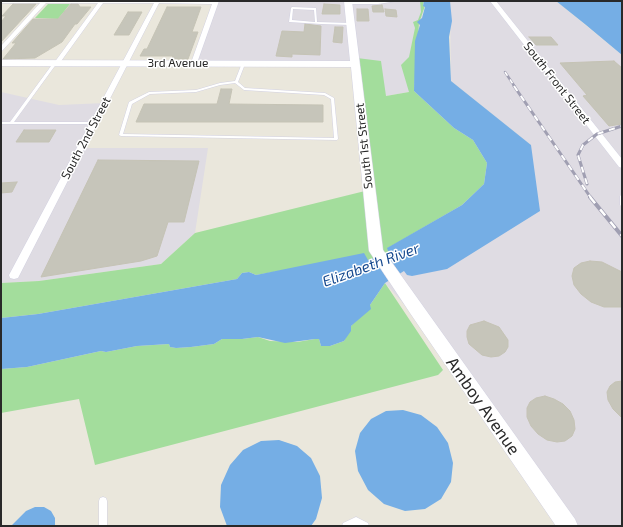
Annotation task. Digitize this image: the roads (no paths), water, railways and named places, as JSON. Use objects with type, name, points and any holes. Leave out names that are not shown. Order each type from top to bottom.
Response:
[{"type":"street","points":[[1,1],[10,3],[45,1],[216,1],[194,63]]},
{"type":"street","points":[[1,50],[45,1]]},
{"type":"street","points":[[56,63],[101,1]]},
{"type":"street","name":"South 2nd Street","points":[[14,275],[158,1]]},
{"type":"street","name":"South Front Street","points":[[493,1],[622,165]]},
{"type":"street","name":"South 1st Street","points":[[348,2],[376,251],[399,284]]},
{"type":"street","name":"3rd Avenue","points":[[1,63],[355,64]]},
{"type":"street","name":"Amboy Avenue","points":[[399,284],[568,526]]},
{"type":"lane","points":[[348,2],[378,3],[396,1]]},
{"type":"lane","points":[[316,22],[315,9],[292,8],[290,21],[351,24]]},
{"type":"lane","points":[[11,123],[56,63]]},
{"type":"lane","points":[[236,82],[243,64]]},
{"type":"lane","points":[[236,82],[244,88],[325,94],[333,99],[336,139],[121,135],[130,103],[149,93],[196,91],[220,84],[236,82]]},
{"type":"lane","points":[[1,123],[95,123]]},
{"type":"lane","points":[[622,196],[622,205]]},
{"type":"lane","points":[[103,501],[103,526]]},
{"type":"lane","points":[[346,526],[356,521],[365,526]]},
{"type":"water","name":"Elizabeth River","points":[[424,1],[450,1],[452,21],[449,37],[451,81],[531,145],[540,211],[447,269],[412,276],[407,275],[404,271],[385,283],[370,305],[371,309],[351,326],[351,331],[344,341],[330,346],[321,346],[319,339],[285,343],[258,337],[222,339],[214,344],[191,347],[176,348],[170,347],[169,344],[137,346],[106,352],[101,351],[27,367],[1,369],[1,318],[38,314],[237,279],[242,273],[249,272],[256,275],[364,253],[368,260],[389,253],[387,248],[462,205],[484,184],[487,163],[473,140],[454,128],[414,91],[415,41],[420,25],[417,22],[422,18],[425,7],[423,6]]},
{"type":"water","points":[[556,1],[622,1],[622,55],[586,25]]},
{"type":"water","points":[[403,410],[421,415],[437,427],[448,443],[453,463],[451,482],[441,499],[425,509],[405,511],[384,504],[368,490],[358,471],[355,451],[360,433],[371,419],[386,411]]},
{"type":"water","points":[[279,440],[297,446],[311,458],[320,476],[322,498],[316,519],[311,526],[227,526],[220,507],[221,485],[230,465],[243,450],[261,441]]},
{"type":"water","points":[[35,507],[44,507],[51,511],[55,518],[55,526],[11,526],[26,511]]},
{"type":"railway","points":[[505,72],[515,87]]},
{"type":"railway","points":[[514,86],[591,198]]},
{"type":"railway","points":[[587,184],[578,155],[583,145],[597,134],[622,126]]},
{"type":"railway","points":[[590,197],[622,236]]}]
